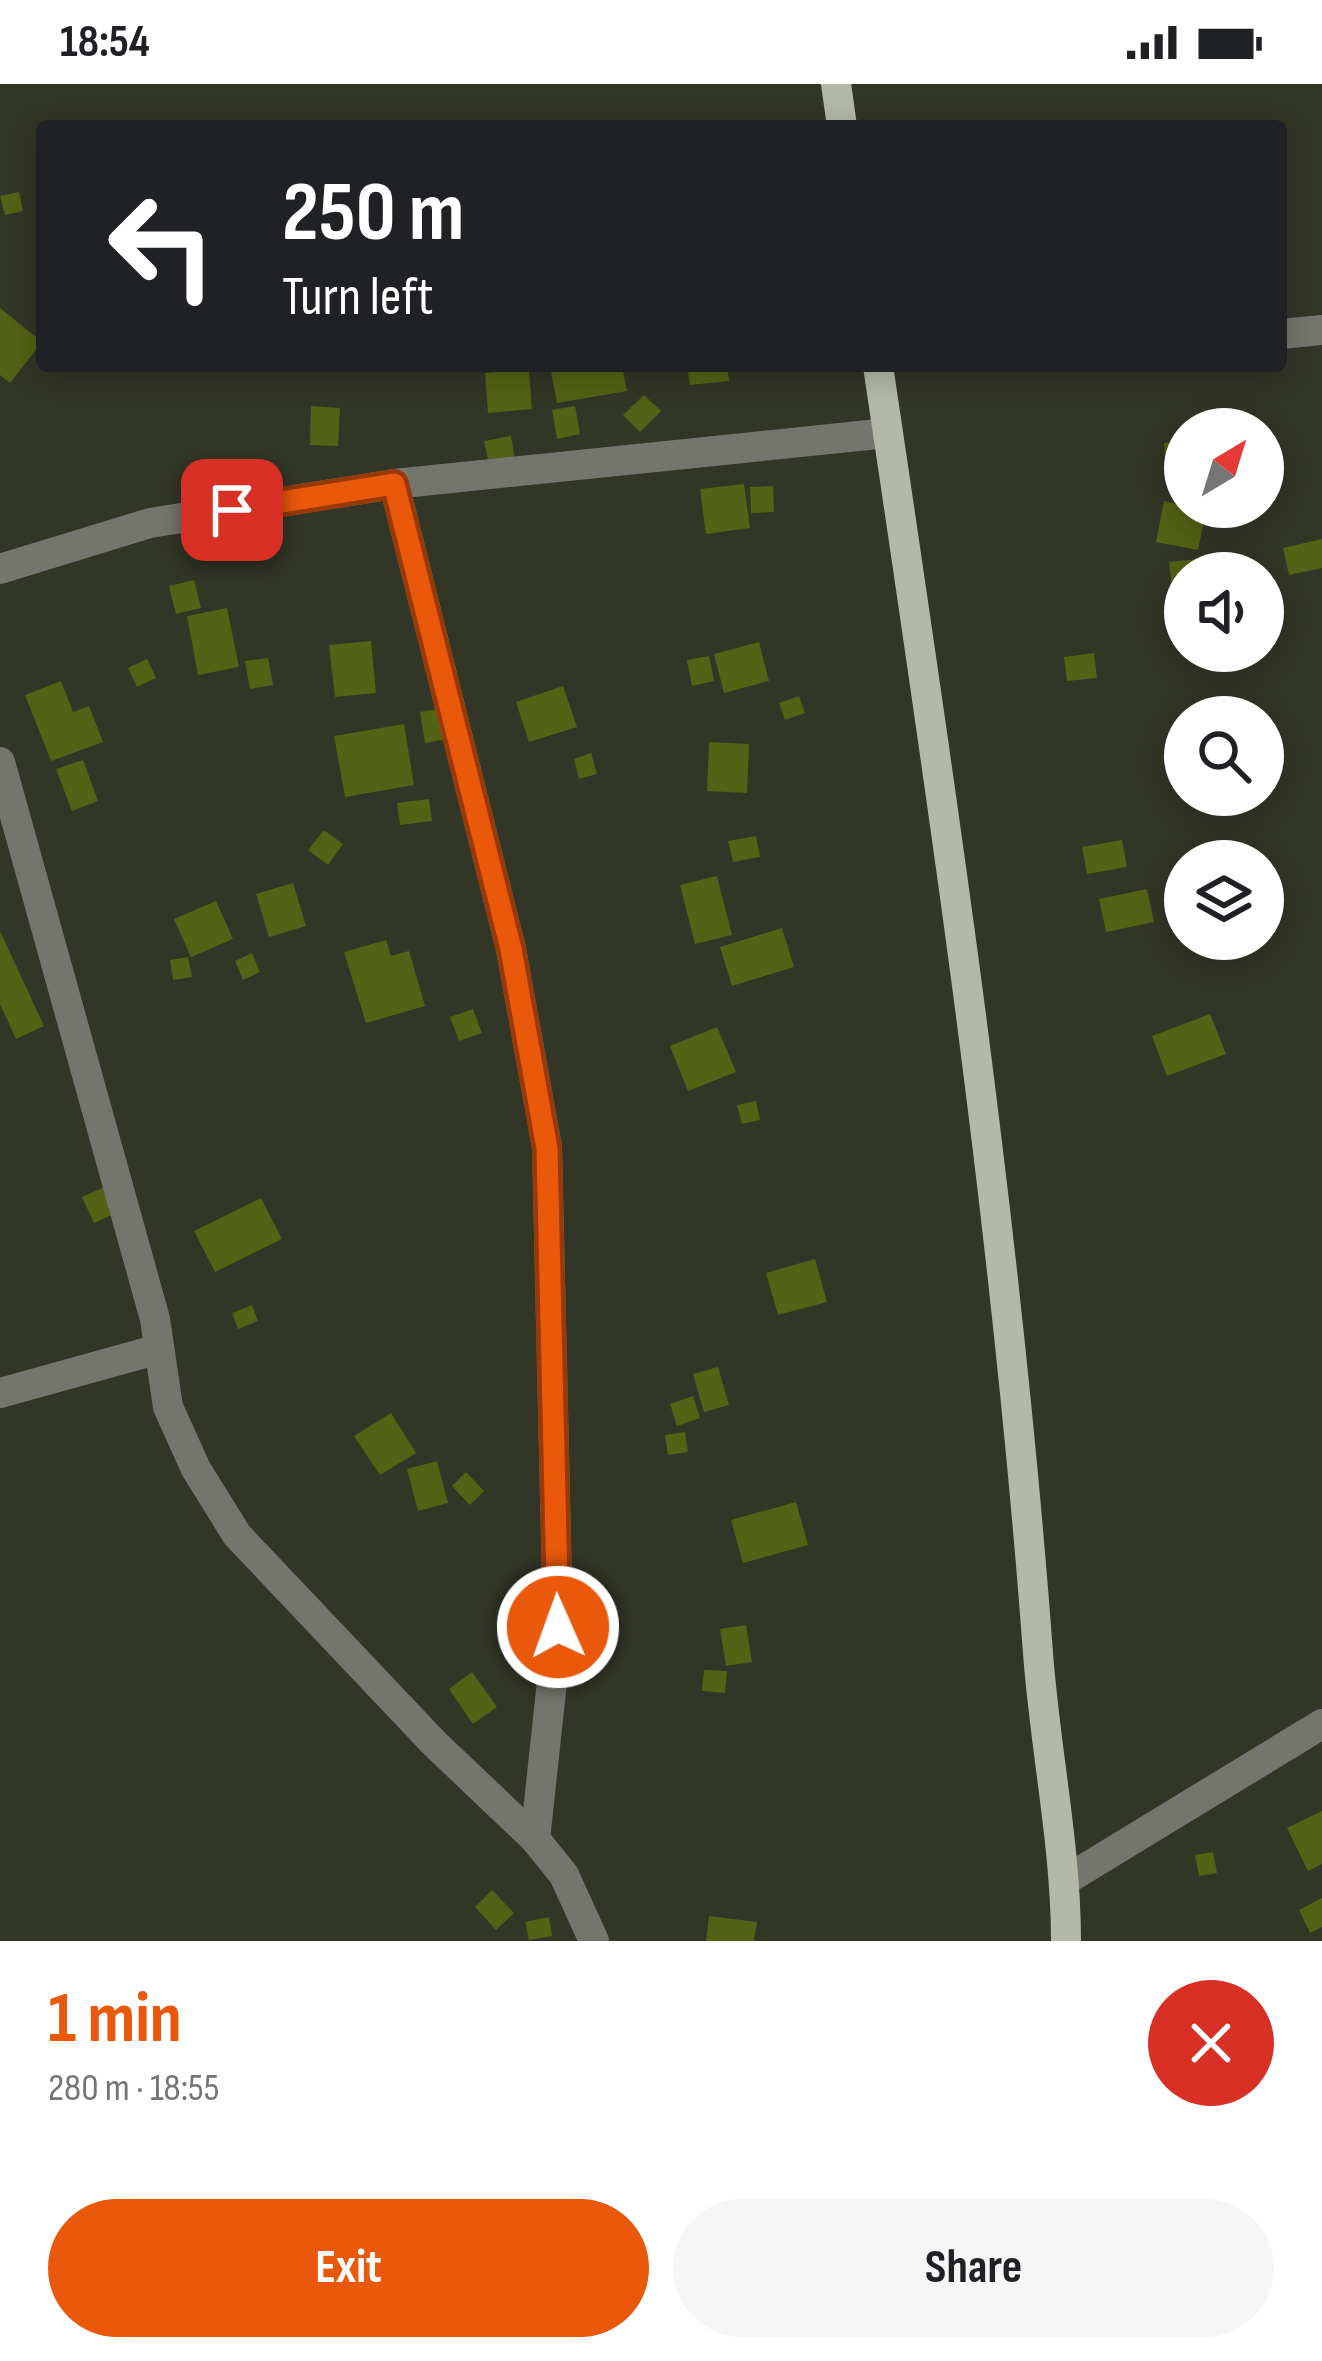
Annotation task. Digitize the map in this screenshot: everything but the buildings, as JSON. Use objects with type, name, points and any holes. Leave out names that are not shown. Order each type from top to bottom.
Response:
[{"type":"main road","points":[[836,84],[841,120]]},
{"type":"main road","points":[[879,372],[957,892],[1024,1467],[1046,1763],[1066,1880],[1066,1941]]},
{"type":"street","points":[[1287,333],[1322,330]]},
{"type":"street","points":[[0,569],[150,523],[394,484],[888,433]]},
{"type":"street","points":[[394,484],[511,949],[547,1148],[558,1627],[535,1839]]},
{"type":"street","points":[[0,762],[159,1349],[168,1407],[196,1469],[237,1534],[434,1742],[535,1839],[564,1875],[594,1941]]},
{"type":"street","points":[[0,1393],[159,1349]]},
{"type":"street","points":[[1066,1880],[1322,1724]]},
{"type":"route","points":[[232,510],[394,484],[511,949],[547,1148],[558,1627]]}]
